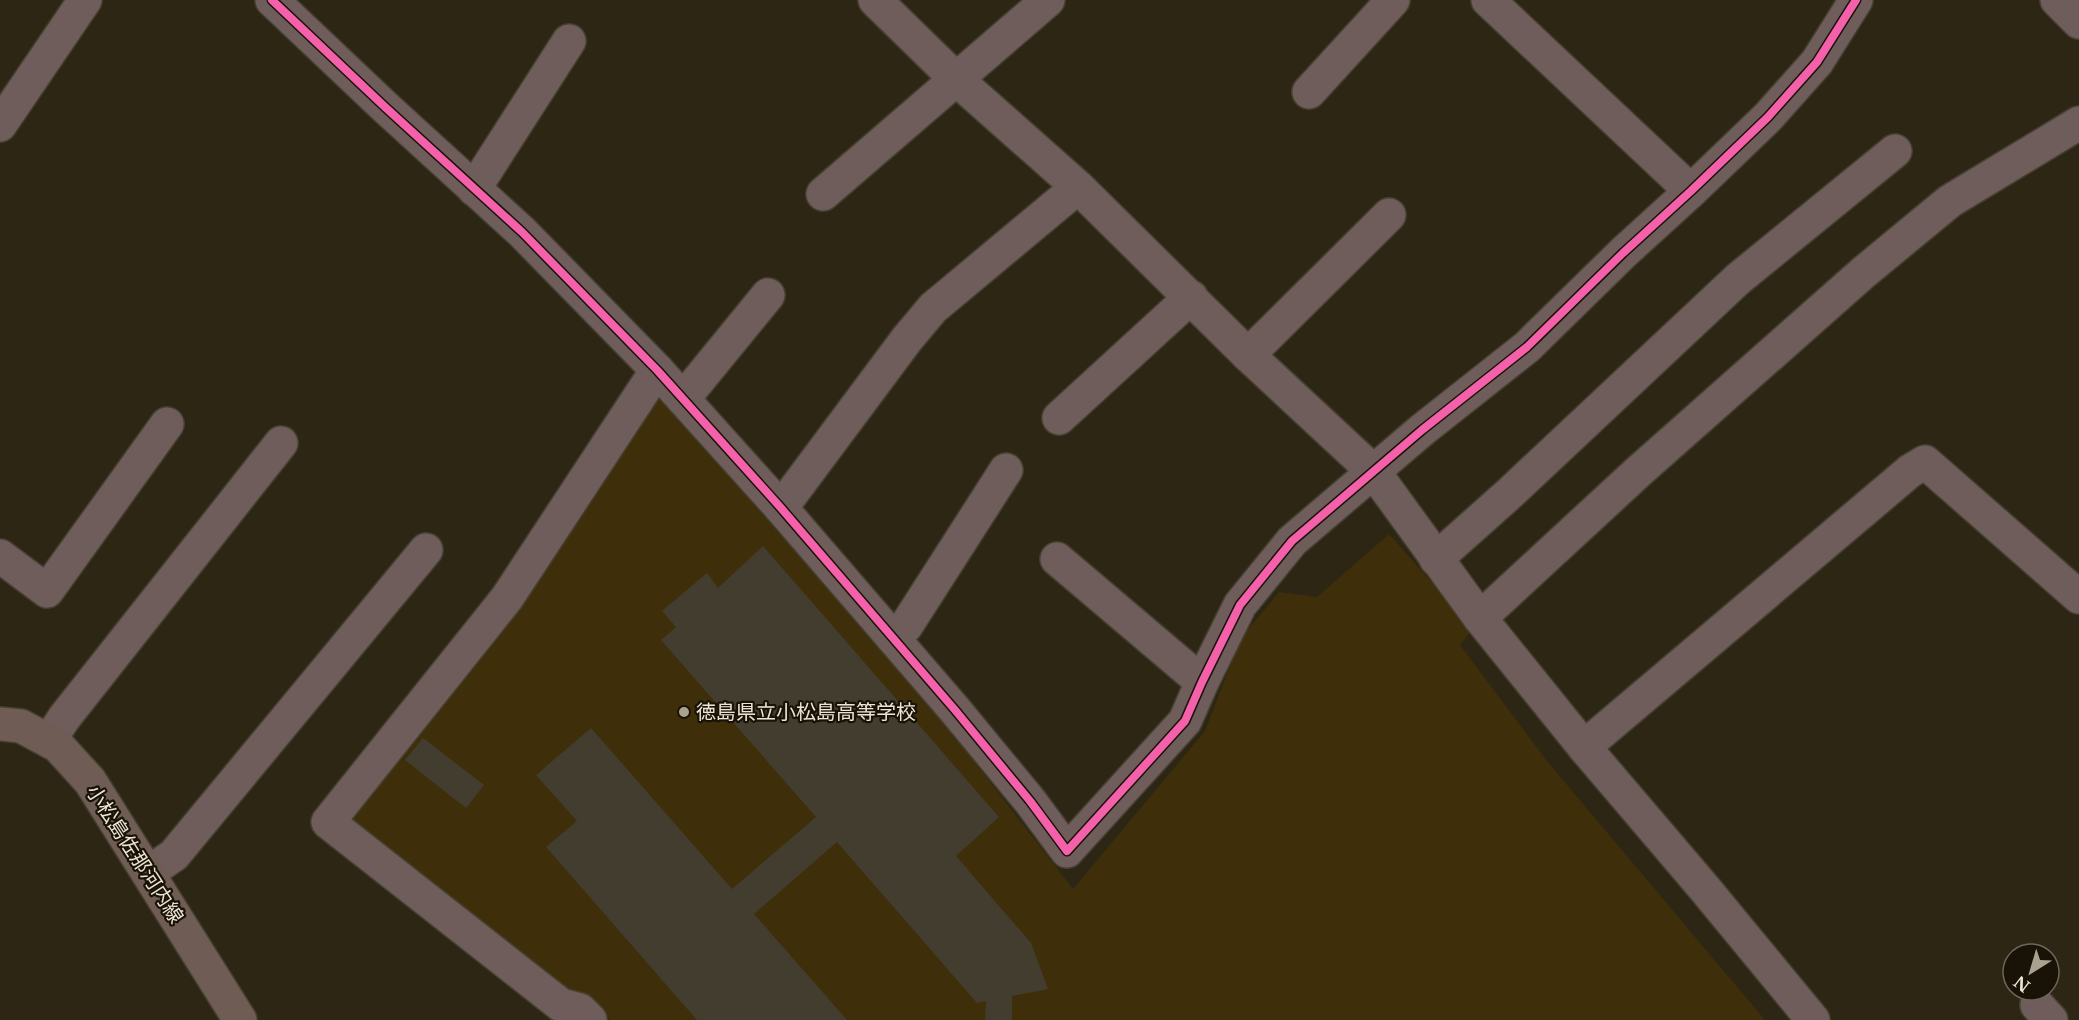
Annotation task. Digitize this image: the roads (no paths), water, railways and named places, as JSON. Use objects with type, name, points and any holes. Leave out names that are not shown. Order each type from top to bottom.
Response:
[{"type":"main road","name":"小松島佐那河内線","points":[[0,724],[21,726],[58,746],[90,781],[240,1020]]},
{"type":"street","points":[[0,125],[85,0]]},
{"type":"street","points":[[272,0],[384,107],[522,232],[657,370],[781,508],[893,638],[1030,801],[1067,851],[1185,721],[1240,605],[1292,541],[1422,430],[1527,347],[1623,253],[1691,191],[1768,117],[1817,62],[1856,0]]},
{"type":"street","points":[[875,0],[956,78],[1078,187],[1248,355],[1374,472],[1480,618],[1584,747],[1813,1020]]},
{"type":"street","points":[[823,194],[1048,0]]},
{"type":"street","points":[[1309,92],[1393,0]]},
{"type":"street","points":[[2057,0],[2079,22]]},
{"type":"street","points":[[1508,7],[1691,191]]},
{"type":"street","points":[[474,189],[569,40]]},
{"type":"street","points":[[1480,618],[1699,418],[1864,272],[1950,201],[2079,123]]},
{"type":"street","points":[[1436,559],[1510,493],[1738,279],[1895,151]]},
{"type":"street","points":[[781,508],[907,339],[933,308],[1078,187]]},
{"type":"street","points":[[1248,355],[1389,214]]},
{"type":"street","points":[[683,399],[768,295]]},
{"type":"street","points":[[1059,418],[1191,297]]},
{"type":"street","points":[[590,1020],[580,1010],[561,1005],[328,822],[507,598],[657,370]]},
{"type":"street","points":[[0,556],[47,591],[167,424]]},
{"type":"street","points":[[49,741],[280,443]]},
{"type":"street","points":[[1584,747],[1910,471],[1925,462],[2079,597]]},
{"type":"street","points":[[893,638],[906,626],[1006,470]]},
{"type":"street","points":[[148,873],[174,855],[426,550]]},
{"type":"street","points":[[1057,560],[1202,682]]},
{"type":"place","name":"徳島県立小松島高等学校","points":[[684,712]]}]
